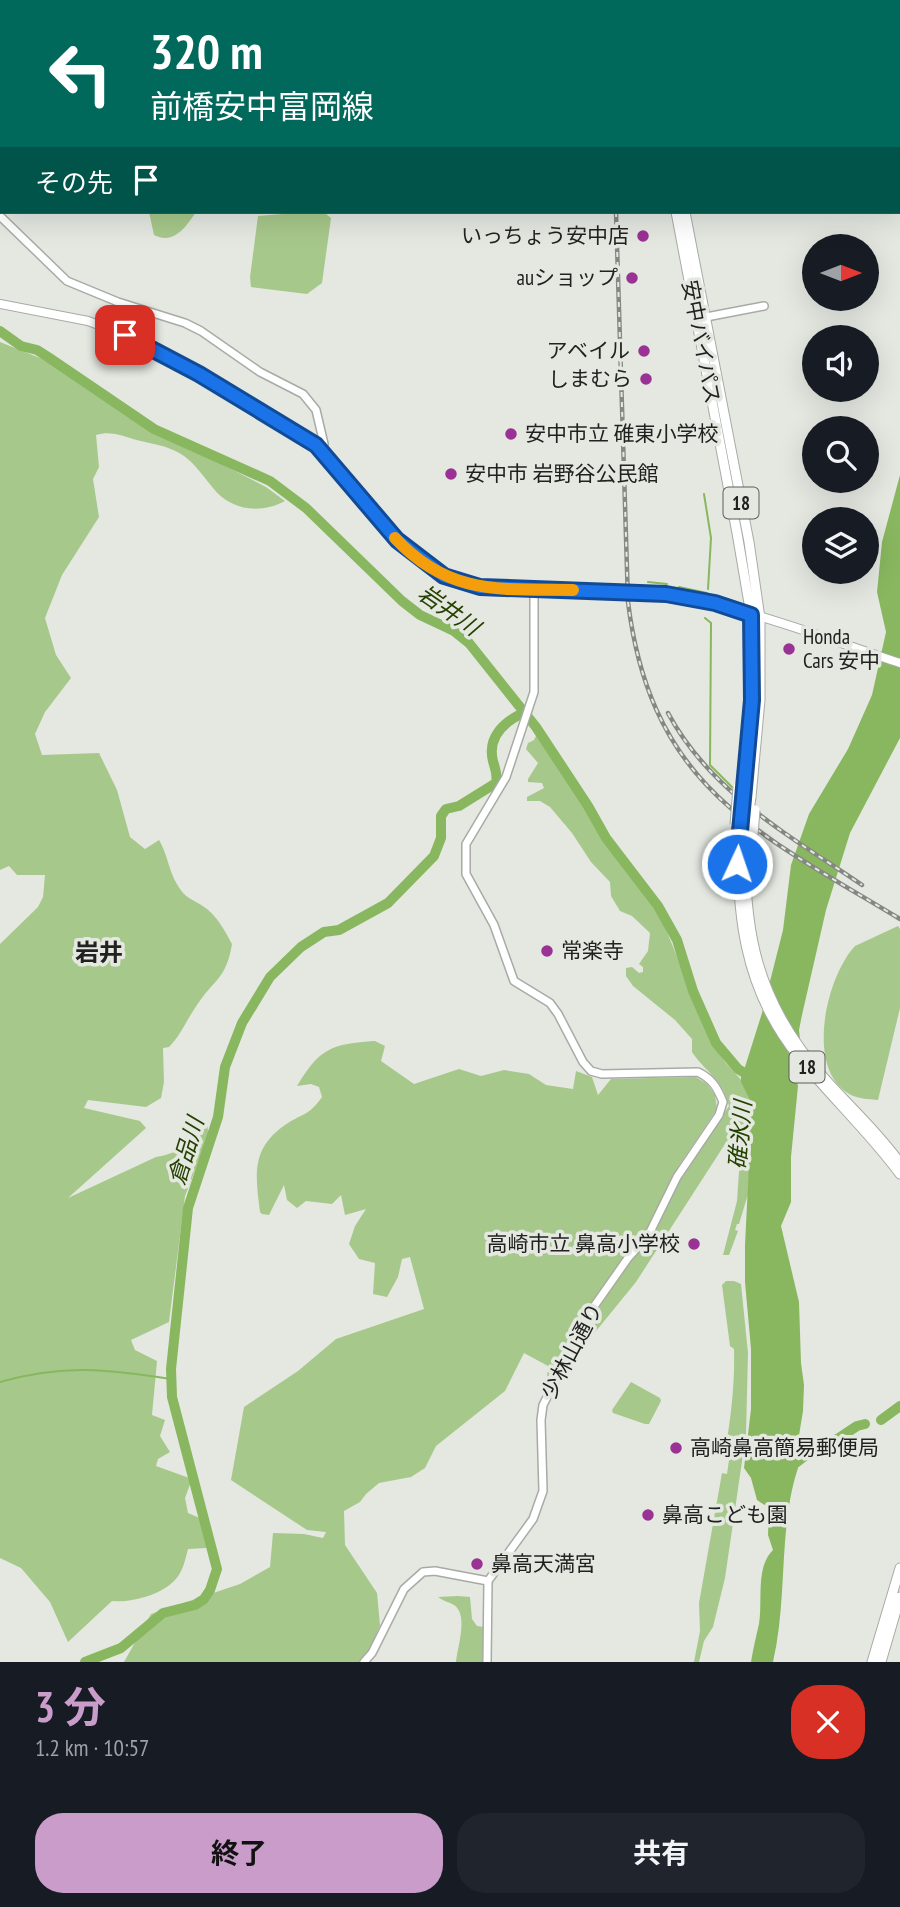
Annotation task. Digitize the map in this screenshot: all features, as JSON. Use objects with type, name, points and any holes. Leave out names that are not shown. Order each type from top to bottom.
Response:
[{"type":"highway","name":"安中バイパス","points":[[676,214],[701,318]]},
{"type":"highway","name":"安中バイパス","points":[[685,214],[701,318],[755,617],[751,750],[753,800],[743,830],[739,908],[748,956],[764,1000],[796,1054],[896,1163]]},
{"type":"highway","points":[[751,750],[740,789],[743,830],[753,860],[757,884]]},
{"type":"highway","name":"安中バイパス","points":[[743,830],[746,909],[752,942],[765,983],[791,1033],[823,1077],[892,1152],[900,1174]]},
{"type":"highway","points":[[729,889],[743,830]]},
{"type":"highway","points":[[872,1662],[900,1568]]},
{"type":"highway","points":[[881,1662],[900,1597]]},
{"type":"main road","points":[[0,304],[88,321],[125,335],[199,374],[301,435],[323,451],[397,540],[444,576],[480,587],[637,591],[696,599],[900,663]]},
{"type":"street","points":[[0,216],[67,281],[118,302],[185,323],[260,372],[303,394],[316,410],[324,444],[323,451]]},
{"type":"street","points":[[701,318],[764,306]]},
{"type":"street","name":"少林山通り","points":[[488,1581],[533,1519],[541,1500],[544,1483],[541,1420],[543,1405],[595,1305],[628,1258],[648,1237],[677,1177],[719,1115],[723,1102],[716,1086],[698,1072],[602,1074],[591,1071],[583,1062],[550,1003],[514,981],[495,925],[466,874],[466,844],[506,778],[529,710],[535,684],[534,589]]},
{"type":"street","points":[[364,1662],[372,1653],[404,1589],[423,1572],[488,1581],[487,1662]]},
{"type":"shaded area","points":[[149,214],[195,214],[179,233],[168,238],[154,235]]},
{"type":"shaded area","points":[[326,214],[331,218],[322,283],[307,294],[251,287],[258,216]]},
{"type":"shaded area","points":[[0,342],[45,360],[151,431],[266,487],[285,501],[266,508],[237,506],[220,496],[192,463],[178,452],[114,434],[96,435],[99,467],[93,479],[99,517],[62,575],[45,618],[56,655],[71,678],[45,712],[35,734],[42,755],[99,753],[117,790],[130,837],[145,849],[159,840],[179,887],[186,896],[211,913],[232,944],[223,972],[173,1042],[169,1047],[163,1048],[164,1082],[161,1098],[146,1107],[88,1100],[84,1108],[140,1121],[146,1128],[68,1198],[156,1157],[196,1145],[198,1120],[207,1125],[209,1135],[185,1196],[169,1322],[131,1340],[135,1350],[157,1361],[152,1415],[165,1420],[160,1436],[170,1452],[158,1459],[156,1466],[192,1479],[185,1498],[188,1513],[202,1519],[207,1548],[188,1549],[180,1573],[169,1585],[145,1597],[112,1601],[68,1642],[50,1602],[21,1568],[0,1558],[0,944],[38,907],[43,897],[45,875],[17,875],[9,866],[0,870]]},
{"type":"shaded area","points":[[900,475],[900,738],[850,833],[826,910],[799,1030],[802,1056],[796,1065],[795,1073],[798,1086],[791,1157],[791,1202],[781,1226],[799,1302],[803,1411],[795,1460],[798,1468],[785,1539],[778,1638],[773,1662],[751,1662],[759,1624],[762,1575],[767,1557],[773,1550],[768,1535],[769,1508],[757,1500],[751,1478],[744,1468],[751,1409],[751,1349],[745,1282],[745,1245],[752,1104],[741,1082],[741,1075],[746,1076],[745,1067],[783,930],[791,865],[809,814],[848,749],[872,695],[886,632],[877,592],[882,542]]},
{"type":"shaded area","points":[[531,726],[539,734],[604,839],[662,920],[711,1039],[725,1062],[745,1084],[752,1104],[749,1191],[729,1255],[723,1255],[737,1201],[742,1128],[727,1141],[636,1282],[570,1363],[599,1304],[632,1256],[646,1247],[679,1177],[729,1106],[718,1082],[692,1052],[692,1039],[675,1020],[633,986],[626,976],[626,968],[632,967],[639,973],[643,972],[643,967],[639,964],[648,951],[650,933],[632,916],[620,911],[611,896],[610,882],[591,862],[550,807],[540,801],[527,801],[527,797],[544,788],[542,783],[528,782],[538,763],[526,749],[536,736]]},
{"type":"shaded area","points":[[898,926],[900,1008],[878,1100],[857,1097],[836,1083],[828,1066],[824,1023],[829,1000],[845,960],[855,946]]},
{"type":"shaded area","points":[[375,1041],[385,1046],[381,1061],[414,1084],[459,1069],[481,1076],[504,1070],[529,1074],[546,1085],[573,1089],[576,1071],[592,1077],[598,1095],[611,1079],[696,1077],[707,1084],[715,1095],[717,1109],[678,1167],[646,1234],[594,1303],[546,1392],[548,1366],[524,1353],[505,1391],[436,1446],[425,1468],[411,1477],[379,1483],[360,1502],[344,1511],[345,1545],[377,1593],[380,1625],[369,1651],[360,1662],[124,1662],[151,1614],[240,1584],[270,1567],[273,1533],[323,1538],[326,1532],[307,1530],[231,1480],[244,1407],[298,1371],[336,1339],[424,1309],[410,1257],[402,1259],[398,1277],[387,1297],[373,1294],[375,1263],[359,1259],[349,1244],[355,1226],[366,1209],[345,1215],[341,1195],[332,1204],[306,1201],[297,1208],[287,1200],[284,1185],[269,1215],[260,1212],[257,1173],[262,1151],[276,1132],[310,1110],[322,1097],[319,1087],[311,1084],[297,1086],[305,1073],[328,1050],[347,1044]]},
{"type":"shaded area","points":[[726,1281],[741,1284],[748,1353],[746,1434],[725,1578],[713,1627],[704,1641],[699,1662],[694,1662],[700,1631],[699,1603],[722,1473],[727,1474],[730,1453],[725,1452],[732,1400],[734,1349],[730,1346],[722,1285]]},
{"type":"shaded area","points":[[631,1382],[660,1398],[649,1424],[613,1413],[612,1410]]},
{"type":"shaded area","points":[[438,1597],[470,1597],[472,1619],[477,1626],[484,1627],[483,1662],[456,1662],[461,1616],[454,1605]]},
{"type":"waterway","name":"岩井川","points":[[0,331],[21,346],[37,350],[154,429],[270,481],[306,508],[402,601],[420,615],[454,631],[469,643],[536,727],[606,838],[658,906],[677,940],[693,991],[716,1043],[738,1069],[756,1080]]},
{"type":"waterway","points":[[704,494],[711,538],[708,589]]},
{"type":"waterway","points":[[648,582],[667,584]]},
{"type":"waterway","points":[[679,587],[707,593]]},
{"type":"waterway","points":[[705,618],[711,623],[710,765],[732,787]]},
{"type":"waterway","name":"倉品川","points":[[85,1662],[121,1648],[163,1613],[195,1605],[204,1599],[217,1569],[172,1397],[171,1369],[188,1208],[218,1117],[225,1067],[242,1023],[270,977],[301,947],[324,932],[339,930],[388,903],[434,856],[441,838],[441,816],[446,809],[459,806],[496,783],[492,745],[499,731],[523,713]]},
{"type":"waterway","points":[[0,1382],[44,1373],[86,1370],[171,1379]]},
{"type":"waterway","points":[[881,1420],[900,1406]]},
{"type":"waterway","points":[[784,1472],[806,1455],[865,1424]]},
{"type":"railway","points":[[616,214],[628,602],[640,665],[660,717],[686,761],[719,797],[757,829],[800,859],[900,919]]},
{"type":"railway","points":[[668,713],[685,741],[729,789],[780,830],[862,885]]},
{"type":"slow traffic","points":[[395,538],[444,576],[469,585],[573,590]]},
{"type":"place","name":"いっちょう安中店","points":[[643,236]]},
{"type":"place","name":"auショップ","points":[[632,278]]},
{"type":"place","name":"アベイル","points":[[644,351]]},
{"type":"place","name":"しまむら","points":[[646,379]]},
{"type":"place","name":"安中市立 碓東小学校","points":[[511,434]]},
{"type":"place","name":"安中市 岩野谷公民館","points":[[451,474]]},
{"type":"place","name":"Honda Cars 安中","points":[[789,649]]},
{"type":"place","name":"常楽寺","points":[[547,951]]},
{"type":"place","name":"高崎市立 鼻高小学校","points":[[694,1244]]},
{"type":"place","name":"高崎鼻高簡易郵便局","points":[[676,1448]]},
{"type":"place","name":"鼻高こども園","points":[[648,1515]]},
{"type":"place","name":"鼻高天満宮","points":[[477,1564]]},
{"type":"district","name":"岩井","points":[[99,953]]},
{"type":"route","points":[[125,335],[199,374],[316,445],[397,540],[444,576],[480,587],[666,594],[715,603],[751,615],[752,700],[737,864]]},
{"type":"water label","name":"碓氷川","points":[[740,1135]]}]
